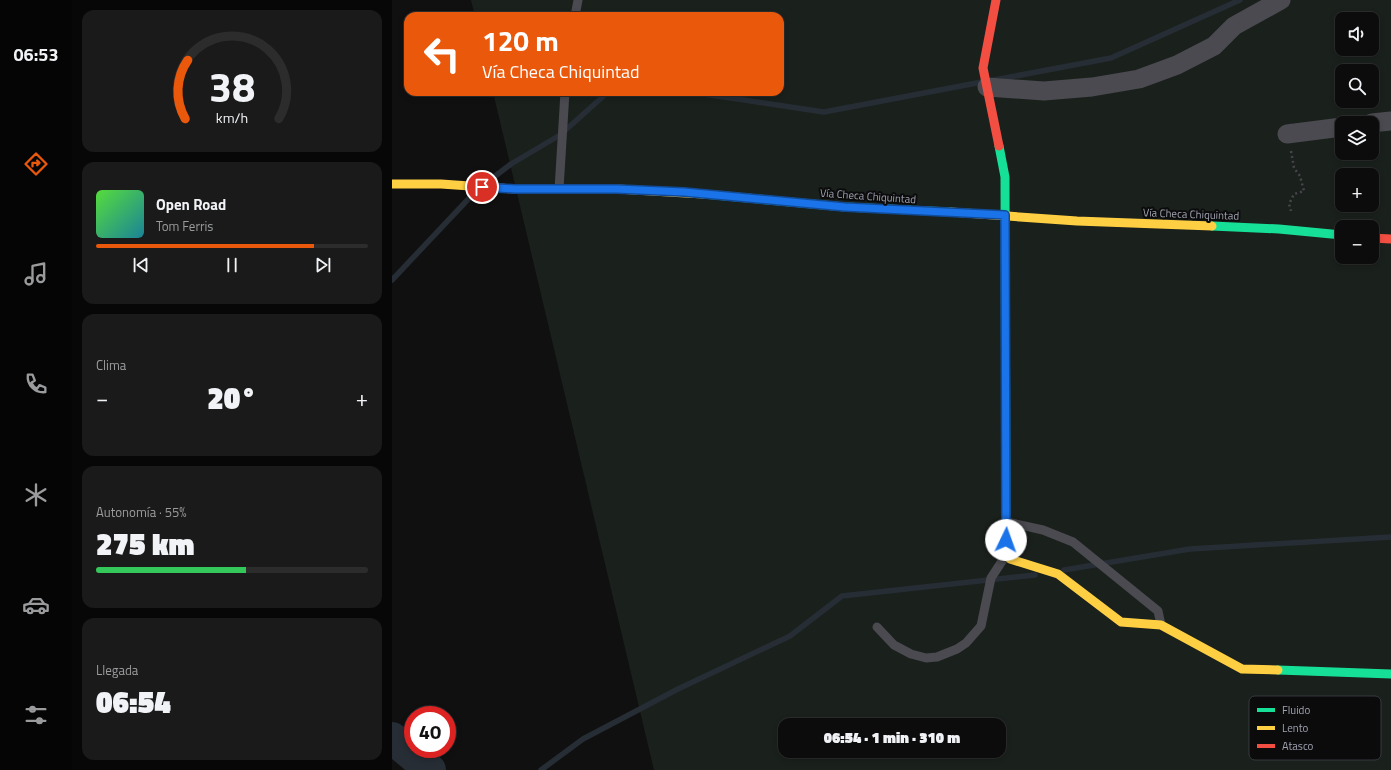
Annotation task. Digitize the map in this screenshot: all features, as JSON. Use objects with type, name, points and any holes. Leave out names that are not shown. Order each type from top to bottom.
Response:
[{"type":"street","points":[[996,0],[983,68],[1005,177],[1007,526],[1005,552],[1010,558],[1019,563],[1058,574],[1121,622],[1161,625],[1242,669],[1391,674]]},
{"type":"street","points":[[987,87],[1044,91],[1092,87],[1139,78],[1177,65],[1214,46],[1234,26],[1281,0]]},
{"type":"street","points":[[1379,122],[1391,121]]},
{"type":"street","points":[[1287,134],[1335,128]]},
{"type":"street","name":"Vía Checa Chiquintad","points":[[392,184],[441,184],[515,189],[617,189],[684,192],[845,207],[1005,215],[1077,221],[1298,231],[1335,234]]},
{"type":"street","points":[[1379,238],[1391,239]]},
{"type":"lane","points":[[576,12],[578,0]]},
{"type":"lane","points":[[559,189],[565,96]]},
{"type":"lane","points":[[1007,526],[1043,530],[1073,542],[1158,611],[1161,625]]},
{"type":"lane","points":[[877,627],[894,645],[911,654],[926,658],[947,654],[957,650],[974,635],[981,626],[991,578],[1005,552]]},
{"type":"path","points":[[1287,134],[1294,168],[1300,176],[1304,191],[1294,194],[1289,204],[1298,231]]},
{"type":"shaded area","points":[[471,0],[1391,0],[1391,770],[654,770],[494,96],[784,96],[784,12],[474,12]]},
{"type":"waterway","points":[[994,80],[1111,58],[1240,0]]},
{"type":"waterway","points":[[717,96],[824,112],[982,82]]},
{"type":"waterway","points":[[490,180],[511,164],[560,135],[604,96]]},
{"type":"waterway","points":[[392,280],[474,193]]},
{"type":"waterway","points":[[1064,570],[1190,549],[1391,537]]},
{"type":"waterway","points":[[541,770],[583,739],[678,689],[790,636],[842,596],[1035,575]]},
{"type":"waterway","points":[[392,738],[430,770]]},
{"type":"traffic: fast","points":[[999,146],[1005,177],[1006,541]]},
{"type":"traffic: fast","points":[[703,194],[845,207],[951,212]]},
{"type":"traffic: fast","points":[[1212,226],[1279,229],[1335,234]]},
{"type":"traffic: fast","points":[[1278,670],[1391,674]]},
{"type":"traffic: slow","points":[[392,184],[441,184],[515,189],[617,189],[703,194]]},
{"type":"traffic: slow","points":[[951,212],[1077,221],[1212,226]]},
{"type":"traffic: slow","points":[[1006,541],[1005,550],[1010,559],[1058,574],[1121,622],[1161,625],[1242,669],[1278,670]]},
{"type":"traffic: jam","points":[[996,0],[983,68],[999,146]]},
{"type":"traffic: jam","points":[[1379,238],[1391,239]]},
{"type":"route","points":[[482,187],[515,189],[617,189],[684,192],[845,207],[1005,215],[1006,540]]}]
